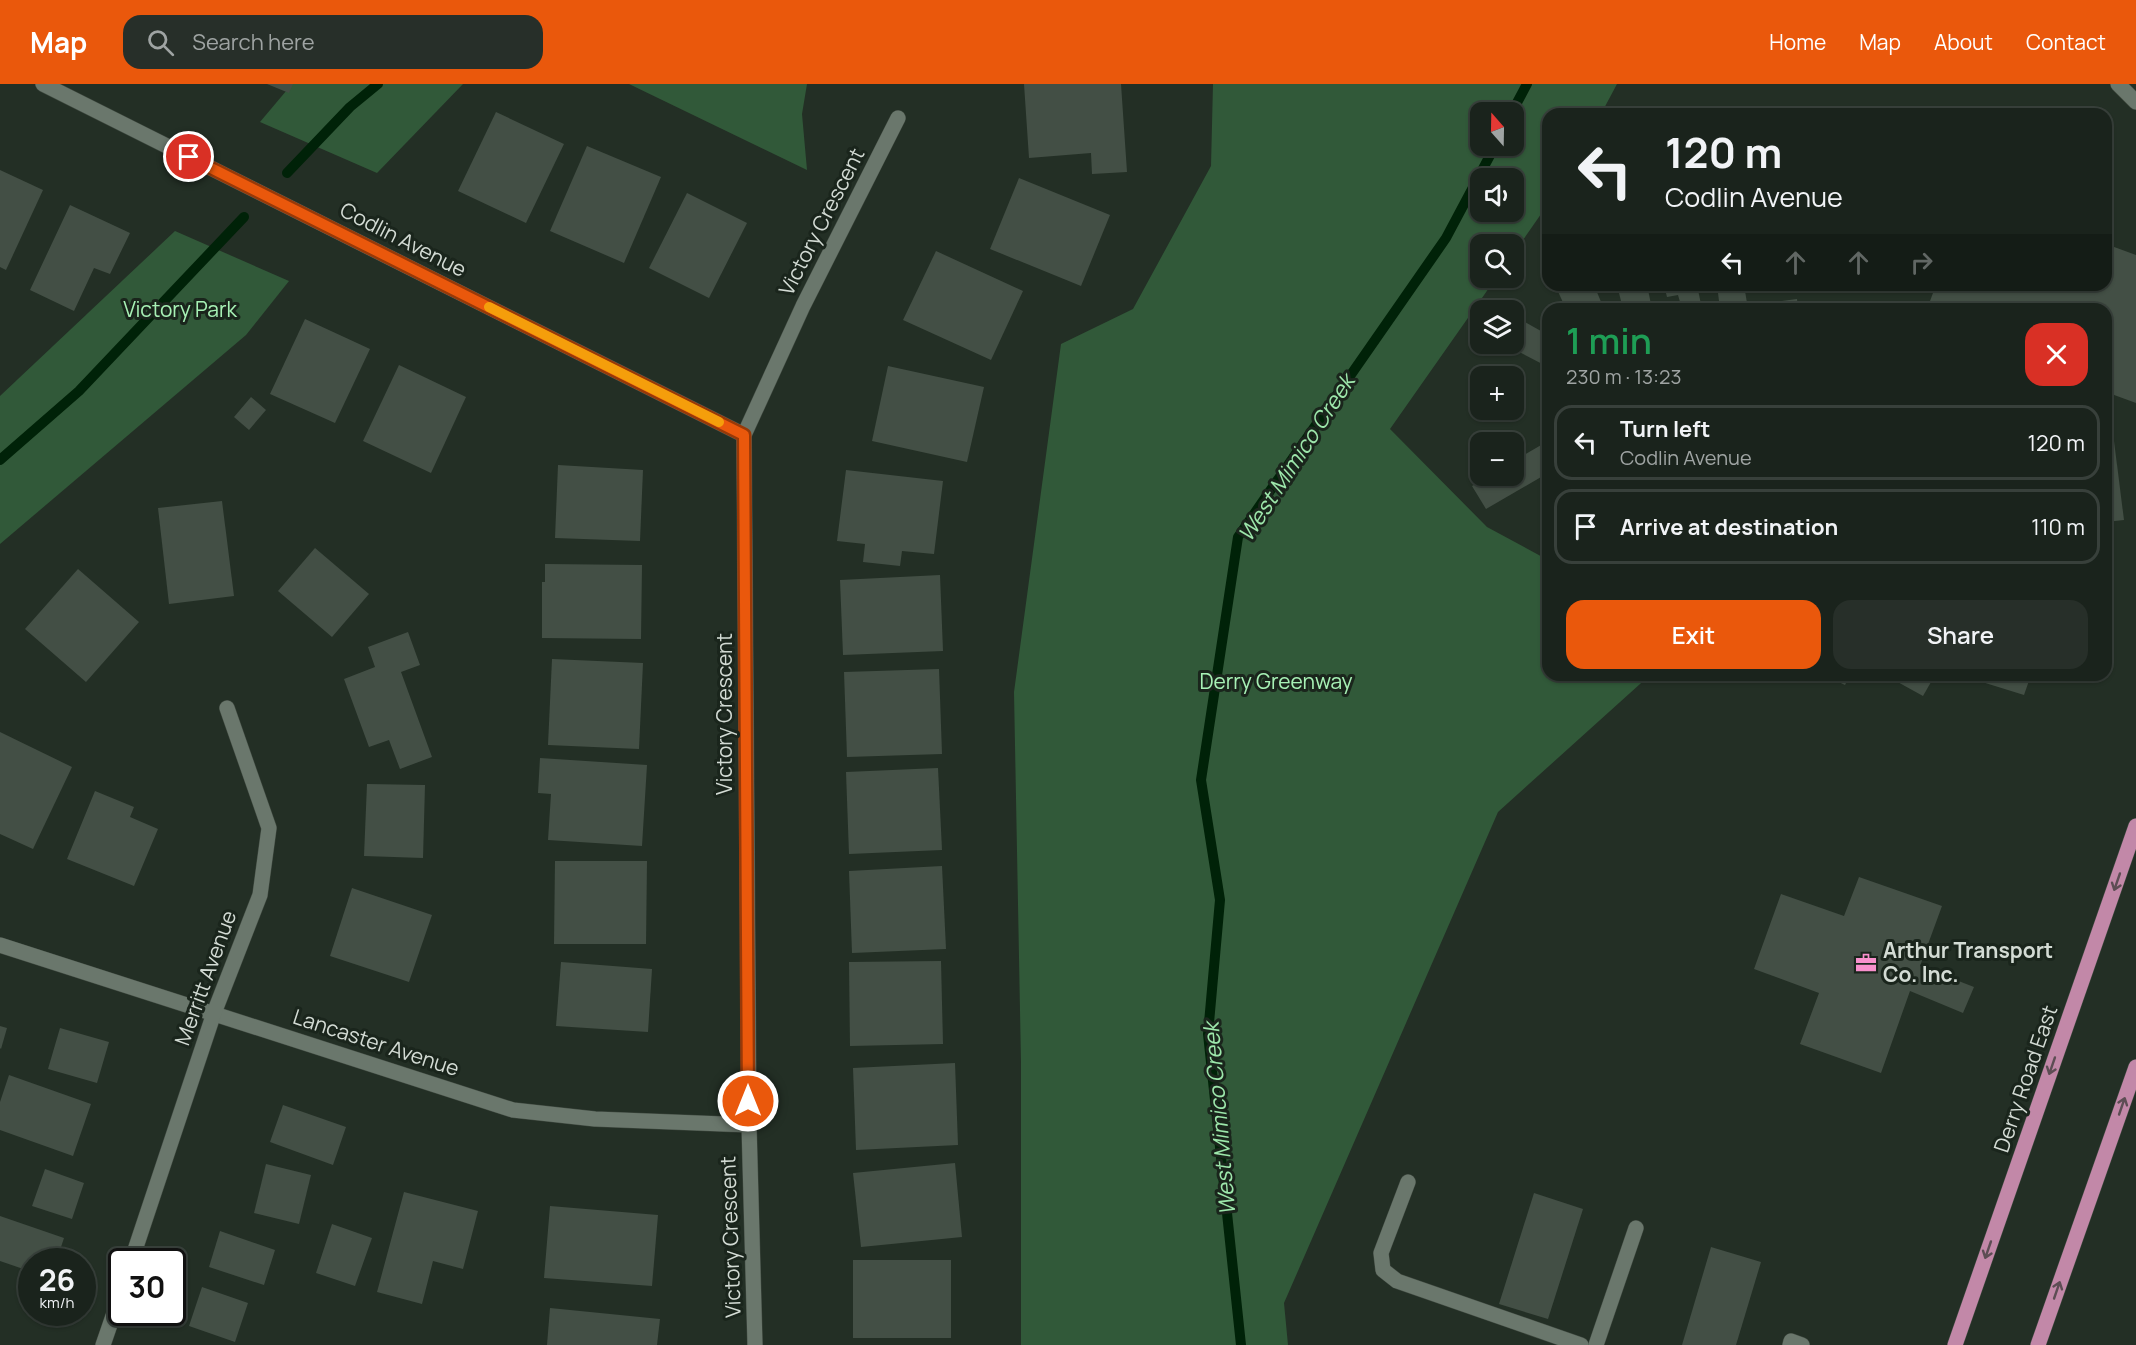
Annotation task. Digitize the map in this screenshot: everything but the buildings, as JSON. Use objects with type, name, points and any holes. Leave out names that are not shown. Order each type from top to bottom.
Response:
[{"type":"main road","name":"Derry Road East","points":[[1955,1345],[2136,826]]},
{"type":"main road","points":[[2038,1345],[2136,1067]]},
{"type":"street","name":"Codlin Avenue","points":[[43,84],[744,435]]},
{"type":"street","points":[[2118,84],[2136,102]]},
{"type":"street","name":"Victory Crescent","points":[[755,1345],[749,1125],[744,435],[802,306],[898,118]]},
{"type":"street","name":"Merritt Avenue","points":[[136,1248],[214,1013],[260,895],[269,828],[227,708]]},
{"type":"street","name":"Lancaster Avenue","points":[[0,945],[513,1110],[595,1119],[749,1125]]},
{"type":"street","points":[[1408,1182],[1381,1253],[1383,1270],[1397,1281],[1581,1345]]},
{"type":"street","points":[[1596,1345],[1636,1228]]},
{"type":"street","points":[[103,1345],[110,1326]]},
{"type":"street","points":[[1790,1345],[1791,1341],[1802,1345]]},
{"type":"green space","points":[[292,84],[463,84],[377,173],[260,122]]},
{"type":"green space","points":[[629,84],[807,84],[802,114],[807,170]]},
{"type":"green space","name":"Derry Greenway","points":[[1213,84],[1617,84],[1604,108],[1542,108],[1542,213],[1524,239],[1524,234],[1470,234],[1470,288],[1489,288],[1481,300],[1470,300],[1470,315],[1390,429],[1487,527],[1542,557],[1542,681],[1643,681],[1498,812],[1284,1303],[1288,1345],[1021,1345],[1021,1063],[1014,692],[1061,344],[1133,309],[1211,166]]},
{"type":"green space","name":"Victory Park","points":[[175,231],[289,281],[246,335],[0,544],[0,396]]},
{"type":"waterway","points":[[287,173],[350,107],[378,84]]},
{"type":"waterway","name":"West Mimico Creek","points":[[1517,102],[1527,84]]},
{"type":"waterway","name":"West Mimico Creek","points":[[1241,1345],[1208,1034],[1220,900],[1201,780],[1238,537],[1446,238],[1490,156]]},
{"type":"waterway","points":[[0,460],[79,391],[244,217]]},
{"type":"slow traffic","points":[[489,307],[719,422]]},
{"type":"place","name":"Arthur Transport Co. Inc.","points":[[1866,963]]},
{"type":"route","points":[[189,157],[744,435],[748,1101]]}]
